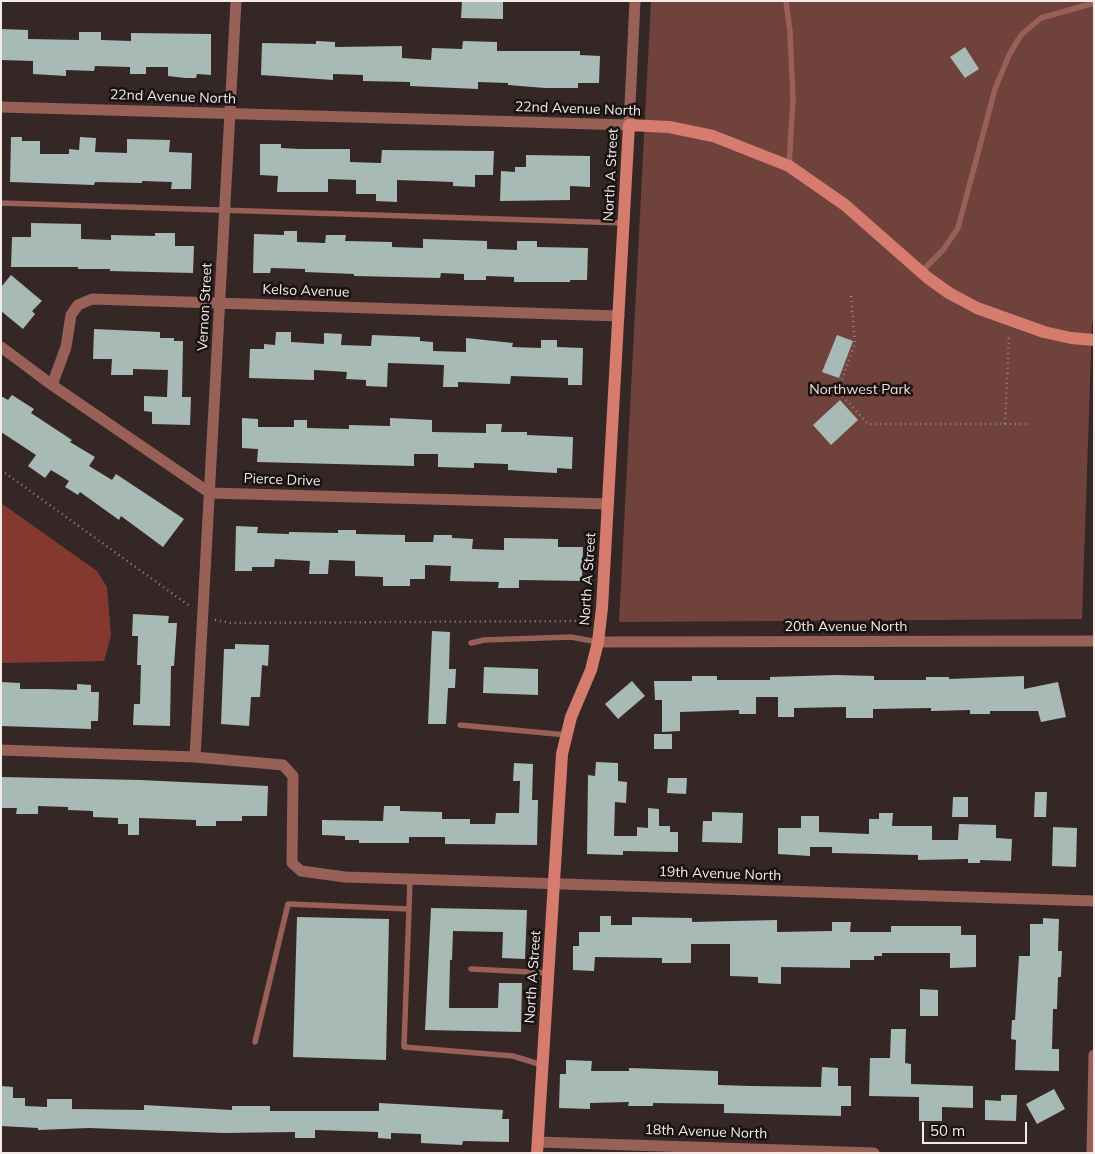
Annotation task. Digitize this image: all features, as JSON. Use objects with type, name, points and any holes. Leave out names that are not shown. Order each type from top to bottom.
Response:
[{"type":"street","name":"Vernon Street","points":[[194,757],[236,1]]},
{"type":"street","name":"North A Street","points":[[538,1147],[562,754],[571,717],[591,670],[601,620],[636,1]]},
{"type":"street","name":"22nd Avenue North","points":[[1,107],[629,125],[669,127],[713,136],[789,166],[845,205],[921,272],[949,293],[977,308],[1044,332],[1071,338],[1094,340]]},
{"type":"street","name":"Kelso Avenue","points":[[52,386],[66,347],[71,315],[78,304],[92,299],[619,316]]},
{"type":"street","points":[[1,347],[52,386],[210,493]]},
{"type":"street","name":"Pierce Drive","points":[[210,493],[608,504]]},
{"type":"street","name":"20th Avenue North","points":[[598,642],[1094,641]]},
{"type":"street","points":[[1,750],[194,757]]},
{"type":"street","name":"19th Avenue North","points":[[194,757],[283,765],[293,776],[292,863],[302,871],[345,876],[410,879],[1094,901]]},
{"type":"street","points":[[1092,1153],[1094,1055]]},
{"type":"street","name":"18th Avenue North","points":[[538,1147],[874,1153]]},
{"type":"lane","points":[[786,1],[790,32],[792,99],[789,166]]},
{"type":"lane","points":[[921,272],[943,250],[958,228],[994,90],[1009,55],[1021,36],[1041,18],[1094,3]]},
{"type":"lane","points":[[1,203],[624,223]]},
{"type":"lane","points":[[471,643],[484,640],[571,637],[598,642]]},
{"type":"lane","points":[[460,725],[567,734]]},
{"type":"lane","points":[[410,879],[404,1046],[513,1056],[543,1065]]},
{"type":"lane","points":[[255,1042],[288,904],[409,908]]},
{"type":"lane","points":[[471,969],[549,972]]},
{"type":"path","points":[[851,296],[855,343],[838,391],[868,424],[1030,424]]},
{"type":"path","points":[[1005,424],[1009,336]]},
{"type":"path","points":[[1,470],[201,614],[231,624],[601,620]]},
{"type":"green space","name":"Northwest Park","points":[[651,1],[1094,1],[1094,323],[1092,323],[1082,619],[619,622]]},
{"type":"shaded area","points":[[1,503],[97,571],[107,587],[111,635],[104,661],[1,663]]},
{"type":"building","points":[[462,1],[503,1],[503,19],[461,18]]},
{"type":"building","points":[[1,29],[28,30],[28,39],[79,40],[79,32],[101,32],[101,40],[131,41],[131,33],[211,34],[211,75],[197,74],[196,78],[168,76],[168,67],[146,67],[146,74],[130,74],[130,67],[95,66],[94,71],[66,70],[66,76],[33,74],[33,61],[1,60]]},
{"type":"building","points":[[316,41],[335,42],[335,47],[402,46],[402,58],[431,60],[432,48],[462,49],[463,41],[497,42],[497,51],[580,51],[580,55],[600,56],[599,83],[578,83],[578,88],[545,88],[508,85],[508,83],[478,82],[478,89],[410,86],[410,82],[363,81],[363,75],[333,74],[333,80],[261,75],[262,43],[316,44]]},
{"type":"building","points":[[965,47],[979,69],[965,78],[950,57]]},
{"type":"building","points":[[11,137],[22,137],[22,141],[40,141],[40,154],[69,154],[69,149],[79,150],[80,137],[96,138],[95,152],[127,153],[127,139],[170,140],[169,152],[192,153],[191,189],[171,189],[172,182],[95,182],[94,185],[10,182]]},
{"type":"building","points":[[260,144],[281,144],[281,148],[299,149],[350,149],[350,162],[381,163],[382,150],[494,151],[493,175],[475,175],[475,187],[453,186],[453,182],[397,180],[397,202],[376,201],[376,194],[356,194],[356,180],[328,179],[328,192],[277,192],[278,176],[260,175]]},
{"type":"building","points":[[526,155],[590,156],[590,187],[570,186],[570,200],[500,201],[501,171],[515,172],[515,167],[526,167]]},
{"type":"building","points":[[31,223],[81,224],[81,239],[111,240],[111,235],[155,236],[155,233],[175,233],[175,246],[194,246],[193,273],[110,271],[110,269],[78,269],[78,267],[11,267],[12,237],[31,237]]},
{"type":"building","points":[[284,231],[297,231],[297,242],[325,243],[326,235],[346,235],[345,241],[392,242],[392,247],[423,248],[423,239],[487,241],[487,249],[517,250],[517,241],[537,241],[537,247],[588,248],[587,280],[570,280],[570,282],[514,282],[514,277],[486,276],[486,280],[464,280],[464,274],[441,273],[440,278],[354,276],[354,274],[305,272],[305,269],[271,268],[270,273],[253,273],[254,234],[284,235]]},
{"type":"building","points":[[11,275],[42,301],[32,311],[35,314],[23,329],[1,311],[1,287]]},
{"type":"building","points":[[94,329],[160,332],[160,338],[174,338],[174,341],[183,341],[182,397],[191,397],[190,425],[152,424],[152,412],[144,411],[144,396],[167,397],[168,370],[133,369],[133,375],[111,375],[112,359],[93,359]]},
{"type":"building","points":[[276,332],[291,332],[291,342],[324,344],[324,333],[342,334],[341,345],[371,346],[372,335],[420,337],[420,341],[433,342],[433,351],[466,352],[466,338],[513,343],[512,347],[541,348],[541,340],[557,340],[557,347],[583,348],[582,385],[568,385],[568,378],[511,376],[510,384],[458,382],[458,387],[443,387],[444,365],[388,363],[387,387],[366,386],[366,380],[346,379],[347,372],[314,370],[314,380],[249,378],[250,349],[264,349],[264,344],[275,345]]},
{"type":"building","points":[[837,335],[853,341],[839,378],[822,372]]},
{"type":"building","points":[[12,395],[34,409],[31,413],[72,440],[70,442],[95,457],[89,466],[112,480],[116,474],[184,519],[163,547],[121,516],[119,520],[80,492],[78,495],[65,487],[69,481],[51,470],[45,478],[28,466],[36,455],[1,432],[1,396],[8,400]]},
{"type":"building","points":[[840,400],[858,420],[831,445],[813,425]]},
{"type":"building","points":[[242,418],[258,419],[258,427],[294,427],[294,420],[307,420],[307,428],[349,429],[349,425],[390,426],[390,418],[432,420],[432,432],[486,433],[486,424],[502,424],[501,432],[527,432],[527,435],[573,437],[572,469],[557,468],[557,473],[538,472],[508,470],[508,464],[474,463],[474,468],[438,467],[438,454],[414,454],[414,466],[257,462],[258,449],[242,448]]},
{"type":"building","points":[[236,526],[258,527],[257,533],[338,533],[338,530],[356,530],[356,534],[405,535],[405,542],[433,542],[434,535],[452,535],[452,538],[473,539],[472,549],[504,550],[504,538],[558,539],[558,547],[583,547],[582,581],[519,580],[519,588],[498,588],[499,582],[450,581],[451,566],[425,565],[425,579],[410,579],[410,586],[383,586],[383,577],[355,576],[355,561],[329,560],[328,574],[309,574],[310,561],[275,559],[274,567],[252,567],[252,571],[235,571]]},
{"type":"building","points":[[133,614],[169,616],[168,623],[177,623],[174,666],[171,666],[170,726],[133,725],[134,704],[140,704],[141,665],[137,665],[138,636],[132,636]]},
{"type":"building","points":[[432,631],[450,632],[449,669],[456,669],[455,688],[448,688],[446,724],[428,724]]},
{"type":"building","points":[[235,644],[269,645],[268,666],[262,665],[260,697],[251,697],[249,726],[221,724],[224,649],[235,649]]},
{"type":"building","points":[[484,667],[538,669],[538,695],[483,693]]},
{"type":"building","points":[[692,676],[717,676],[717,680],[770,680],[770,677],[874,676],[874,680],[926,680],[926,677],[949,677],[949,679],[1024,676],[1024,689],[1058,682],[1066,717],[1041,722],[1038,711],[990,711],[990,714],[970,714],[970,710],[931,711],[931,708],[873,709],[873,718],[846,718],[846,707],[794,708],[794,717],[778,717],[778,697],[756,697],[756,714],[739,714],[739,710],[680,712],[680,731],[662,732],[662,700],[655,700],[654,681],[692,681]]},
{"type":"building","points":[[632,681],[645,696],[618,719],[605,704]]},
{"type":"building","points":[[1,682],[20,683],[20,689],[77,690],[77,684],[91,685],[91,692],[99,692],[98,721],[91,721],[91,729],[1,726]]},
{"type":"building","points":[[654,734],[672,734],[672,749],[654,749]]},
{"type":"building","points":[[596,762],[618,763],[618,781],[627,782],[626,803],[615,802],[614,836],[637,836],[637,827],[648,828],[648,808],[659,809],[659,826],[670,826],[670,832],[678,832],[678,852],[623,851],[623,855],[587,854],[588,775],[595,776]]},
{"type":"building","points":[[514,763],[533,764],[532,800],[538,800],[537,845],[445,844],[445,837],[409,837],[409,843],[359,843],[359,840],[345,840],[345,836],[322,835],[322,820],[383,821],[384,806],[400,806],[400,811],[442,812],[442,819],[470,819],[470,824],[495,824],[496,813],[519,813],[520,781],[513,781]]},
{"type":"building","points":[[1,777],[140,780],[268,786],[267,816],[242,816],[242,821],[216,821],[216,826],[196,826],[196,820],[139,818],[139,835],[128,835],[128,824],[118,824],[118,818],[93,817],[93,811],[68,810],[68,807],[38,806],[38,814],[16,814],[17,808],[1,808]]},
{"type":"building","points":[[668,778],[687,778],[686,794],[667,793]]},
{"type":"building","points":[[1035,792],[1047,792],[1046,817],[1034,817]]},
{"type":"building","points":[[953,797],[968,797],[968,817],[952,817]]},
{"type":"building","points":[[712,812],[743,813],[742,843],[702,842],[703,821],[712,821]]},
{"type":"building","points":[[879,813],[893,813],[892,826],[932,826],[932,840],[958,840],[959,824],[996,825],[996,838],[1012,839],[1011,861],[980,860],[980,863],[968,863],[968,859],[918,860],[918,855],[832,853],[832,847],[810,847],[810,856],[778,854],[778,828],[801,828],[801,816],[819,816],[819,832],[869,834],[869,819],[879,819]]},
{"type":"building","points":[[1053,827],[1077,828],[1076,867],[1052,866]]},
{"type":"building","points":[[431,908],[527,910],[525,959],[502,958],[503,932],[453,931],[452,960],[450,960],[449,1008],[498,1008],[499,983],[522,983],[521,1032],[425,1030]]},
{"type":"building","points":[[600,916],[611,916],[611,925],[632,925],[632,917],[692,918],[692,922],[777,920],[777,932],[832,931],[832,922],[851,922],[850,932],[891,932],[891,926],[961,926],[961,935],[976,935],[976,967],[950,968],[950,953],[882,953],[882,956],[874,956],[874,960],[850,960],[850,968],[781,967],[781,984],[758,983],[758,977],[730,976],[730,944],[691,944],[691,963],[662,963],[662,958],[595,957],[594,971],[573,970],[573,946],[579,946],[579,932],[600,932]]},
{"type":"building","points":[[297,917],[389,919],[386,1060],[293,1057]]},
{"type":"building","points":[[1043,918],[1059,919],[1058,951],[1062,951],[1061,977],[1058,977],[1057,1009],[1053,1009],[1052,1049],[1059,1049],[1059,1071],[1015,1070],[1016,1040],[1011,1039],[1012,1020],[1015,1020],[1019,956],[1030,956],[1030,924],[1043,924]]},
{"type":"building","points":[[920,989],[938,990],[938,1016],[920,1016]]},
{"type":"building","points":[[891,1029],[906,1029],[905,1063],[911,1064],[911,1084],[973,1086],[973,1108],[942,1107],[942,1121],[919,1121],[919,1097],[869,1096],[870,1058],[890,1058]]},
{"type":"building","points":[[566,1060],[592,1061],[591,1071],[629,1071],[629,1068],[718,1071],[718,1085],[751,1086],[821,1087],[822,1067],[838,1068],[838,1086],[851,1086],[851,1106],[841,1106],[841,1116],[724,1113],[724,1104],[653,1103],[653,1106],[628,1106],[629,1102],[590,1103],[590,1109],[559,1108],[560,1074],[566,1074]]},
{"type":"building","points":[[1,1086],[13,1087],[13,1098],[25,1098],[25,1106],[47,1107],[47,1099],[72,1099],[72,1109],[144,1110],[144,1105],[232,1110],[232,1106],[270,1106],[270,1111],[379,1111],[379,1103],[503,1110],[502,1119],[509,1119],[509,1142],[463,1141],[462,1145],[421,1143],[421,1134],[391,1133],[391,1139],[378,1138],[378,1132],[315,1130],[315,1138],[295,1138],[295,1132],[223,1133],[89,1128],[38,1130],[38,1128],[1,1126]]},
{"type":"building","points":[[1054,1089],[1065,1109],[1037,1124],[1026,1104]]},
{"type":"building","points":[[1001,1095],[1017,1095],[1016,1121],[985,1120],[985,1100],[1001,1101]]}]
